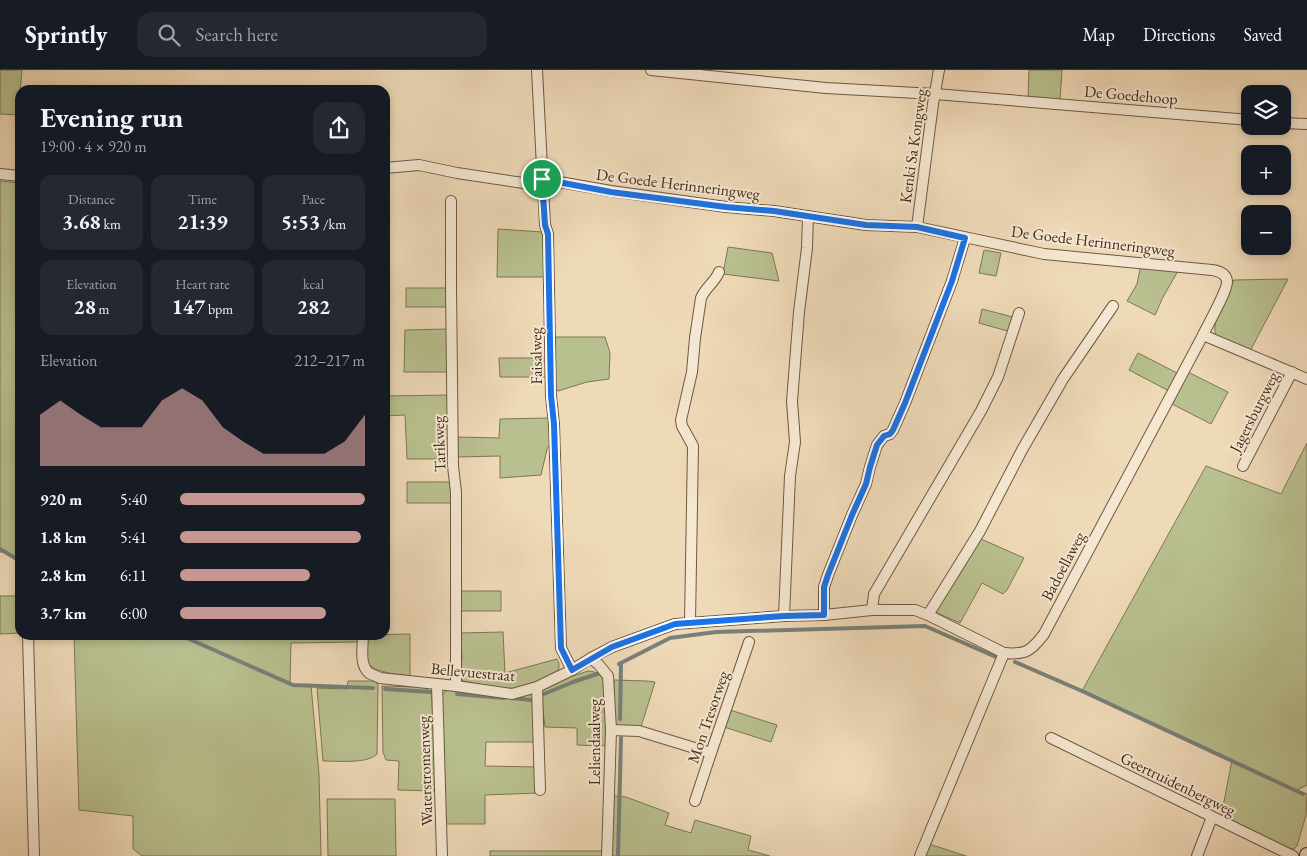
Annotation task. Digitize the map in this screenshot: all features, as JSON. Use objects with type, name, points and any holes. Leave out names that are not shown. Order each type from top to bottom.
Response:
[{"type":"street","name":"Faisalweg","points":[[537,70],[542,183],[545,225],[548,234],[551,396],[554,424],[561,648],[572,670]]},
{"type":"street","name":"De Goedehoop","points":[[650,70],[826,88],[935,94],[1241,119]]},
{"type":"street","name":"Kenki Sa Kongweg","points":[[917,227],[939,70]]},
{"type":"street","points":[[1291,123],[1307,124]]},
{"type":"street","name":"De Goede Herinneringweg","points":[[390,168],[419,165],[457,173],[726,207],[774,211],[866,225],[917,227],[1044,254],[1212,270],[1224,274]]},
{"type":"street","points":[[0,174],[15,176]]},
{"type":"street","name":"Tarikweg","points":[[451,201],[453,466],[456,492],[456,686]]},
{"type":"street","points":[[784,616],[790,476],[795,442],[792,401],[799,312],[807,248],[808,216]]},
{"type":"street","points":[[824,615],[824,587],[828,575],[866,484],[877,445],[884,436],[890,434],[893,430],[905,403],[952,281],[965,238]]},
{"type":"street","points":[[690,622],[693,446],[682,426],[681,420],[692,372],[701,298],[719,272]]},
{"type":"street","name":"Badoellaweg","points":[[1004,653],[1017,654],[1028,652],[1044,634],[1203,335],[1226,288],[1227,279],[1224,274]]},
{"type":"street","points":[[928,615],[980,531],[1022,450],[1063,379],[1113,306]]},
{"type":"street","points":[[872,610],[874,594],[981,411],[998,377],[1020,313]]},
{"type":"street","points":[[1203,335],[1307,379]]},
{"type":"street","name":"Jagersburgweg","points":[[1244,466],[1292,372]]},
{"type":"street","points":[[572,670],[612,647],[675,624],[824,615],[872,610],[915,610],[1004,653],[920,856]]},
{"type":"street","points":[[28,640],[34,856]]},
{"type":"street","name":"Bellevuestraat","points":[[362,640],[362,662],[369,673],[380,678],[512,694],[537,687],[572,670]]},
{"type":"street","name":"Mon Tresorweg","points":[[695,801],[750,642]]},
{"type":"street","name":"Leliendaalweg","points":[[591,658],[608,676],[611,730],[607,856]]},
{"type":"street","name":"Waterstromenweg","points":[[437,684],[442,856]]},
{"type":"street","points":[[537,687],[540,790]]},
{"type":"street","points":[[611,730],[639,731],[711,753]]},
{"type":"street","name":"Geertruidenbergweg","points":[[1051,738],[1293,856]]},
{"type":"street","points":[[1197,856],[1212,818]]},
{"type":"green space","points":[[0,70],[22,70],[21,85],[15,85],[15,115],[0,114]]},
{"type":"green space","points":[[1029,70],[1062,70],[1060,101],[1028,98]]},
{"type":"green space","points":[[0,181],[15,182],[15,558],[5,552],[0,552]]},
{"type":"green space","points":[[498,229],[543,232],[544,277],[497,277]]},
{"type":"green space","points":[[728,247],[772,253],[779,281],[723,274]]},
{"type":"green space","points":[[984,250],[1001,253],[996,276],[979,273]]},
{"type":"green space","points":[[1141,267],[1178,271],[1155,315],[1127,301],[1137,284]]},
{"type":"green space","points":[[1288,279],[1250,351],[1216,335],[1215,323],[1217,316],[1234,280]]},
{"type":"green space","points":[[406,288],[446,288],[446,307],[406,307]]},
{"type":"green space","points":[[982,309],[1017,318],[1011,332],[979,323]]},
{"type":"green space","points":[[448,329],[449,372],[404,372],[405,330]]},
{"type":"green space","points":[[555,337],[605,337],[610,353],[609,379],[587,382],[558,391],[555,387]]},
{"type":"green space","points":[[1138,353],[1179,374],[1169,391],[1129,370]]},
{"type":"green space","points":[[499,358],[545,358],[546,377],[500,377]]},
{"type":"green space","points":[[1188,372],[1228,392],[1211,424],[1172,404]]},
{"type":"green space","points":[[449,395],[449,459],[407,459],[405,415],[390,416],[390,396]]},
{"type":"green space","points":[[549,418],[552,442],[547,449],[541,475],[500,478],[500,456],[457,457],[458,437],[499,438],[500,419]]},
{"type":"green space","points":[[1307,443],[1307,785],[1297,790],[1307,794],[1306,815],[1297,846],[1294,849],[1289,849],[1221,817],[1232,760],[1082,691],[1206,466],[1281,494]]},
{"type":"green space","points":[[407,482],[450,482],[452,503],[407,503]]},
{"type":"green space","points":[[981,539],[1024,558],[1003,594],[982,583],[960,623],[935,612]]},
{"type":"green space","points":[[461,591],[501,591],[501,611],[460,611]]},
{"type":"green space","points":[[0,596],[15,596],[15,633],[0,634]]},
{"type":"green space","points":[[503,632],[505,673],[557,659],[559,664],[558,670],[555,674],[541,682],[514,688],[501,689],[463,681],[460,674],[462,657],[460,633]]},
{"type":"green space","points":[[390,634],[410,634],[410,676],[373,668],[367,660],[366,640],[390,640]]},
{"type":"green space","points":[[74,640],[358,640],[358,642],[291,643],[290,683],[293,685],[311,685],[319,775],[321,856],[142,856],[133,849],[133,816],[79,810]]},
{"type":"green space","points":[[588,671],[599,674],[605,683],[606,745],[602,746],[577,745],[577,728],[545,727],[542,690],[552,683]]},
{"type":"green space","points":[[614,680],[655,682],[641,727],[618,726],[616,724],[614,720]]},
{"type":"green space","points":[[348,681],[373,681],[377,683],[377,754],[360,761],[323,761],[317,688],[347,689]]},
{"type":"green space","points":[[382,686],[421,687],[427,689],[432,695],[435,791],[398,790],[399,761],[386,760],[383,752]]},
{"type":"green space","points":[[448,690],[514,697],[534,694],[539,742],[486,742],[485,766],[539,767],[539,793],[485,795],[485,824],[446,824],[442,694]]},
{"type":"green space","points":[[730,710],[777,725],[771,742],[724,727]]},
{"type":"green space","points":[[613,796],[626,797],[669,813],[665,825],[691,833],[695,820],[751,836],[748,850],[770,856],[612,856]]},
{"type":"green space","points":[[327,799],[395,799],[396,856],[328,856]]},
{"type":"green space","points":[[929,844],[966,856],[925,856]]},
{"type":"green space","points":[[490,851],[602,851],[602,856],[490,856]]},
{"type":"waterway","points":[[0,549],[15,558]]},
{"type":"waterway","points":[[619,664],[670,638],[716,632],[925,626],[996,657]]},
{"type":"waterway","points":[[191,640],[293,685],[373,688]]},
{"type":"waterway","points":[[1015,662],[1082,691],[1303,794]]},
{"type":"waterway","points":[[620,719],[621,663]]},
{"type":"waterway","points":[[544,694],[603,672]]},
{"type":"waterway","points":[[385,689],[431,692]]},
{"type":"waterway","points":[[457,694],[504,698]]},
{"type":"waterway","points":[[511,698],[531,700]]},
{"type":"waterway","points":[[618,856],[621,738]]},
{"type":"route","points":[[542,179],[611,192],[726,207],[774,211],[866,225],[917,227],[965,238],[952,281],[905,403],[893,430],[890,434],[884,436],[877,445],[866,484],[828,575],[824,587],[824,615],[675,624],[612,647],[572,670],[561,648],[554,424],[551,396],[548,234],[545,225],[542,179]]}]
